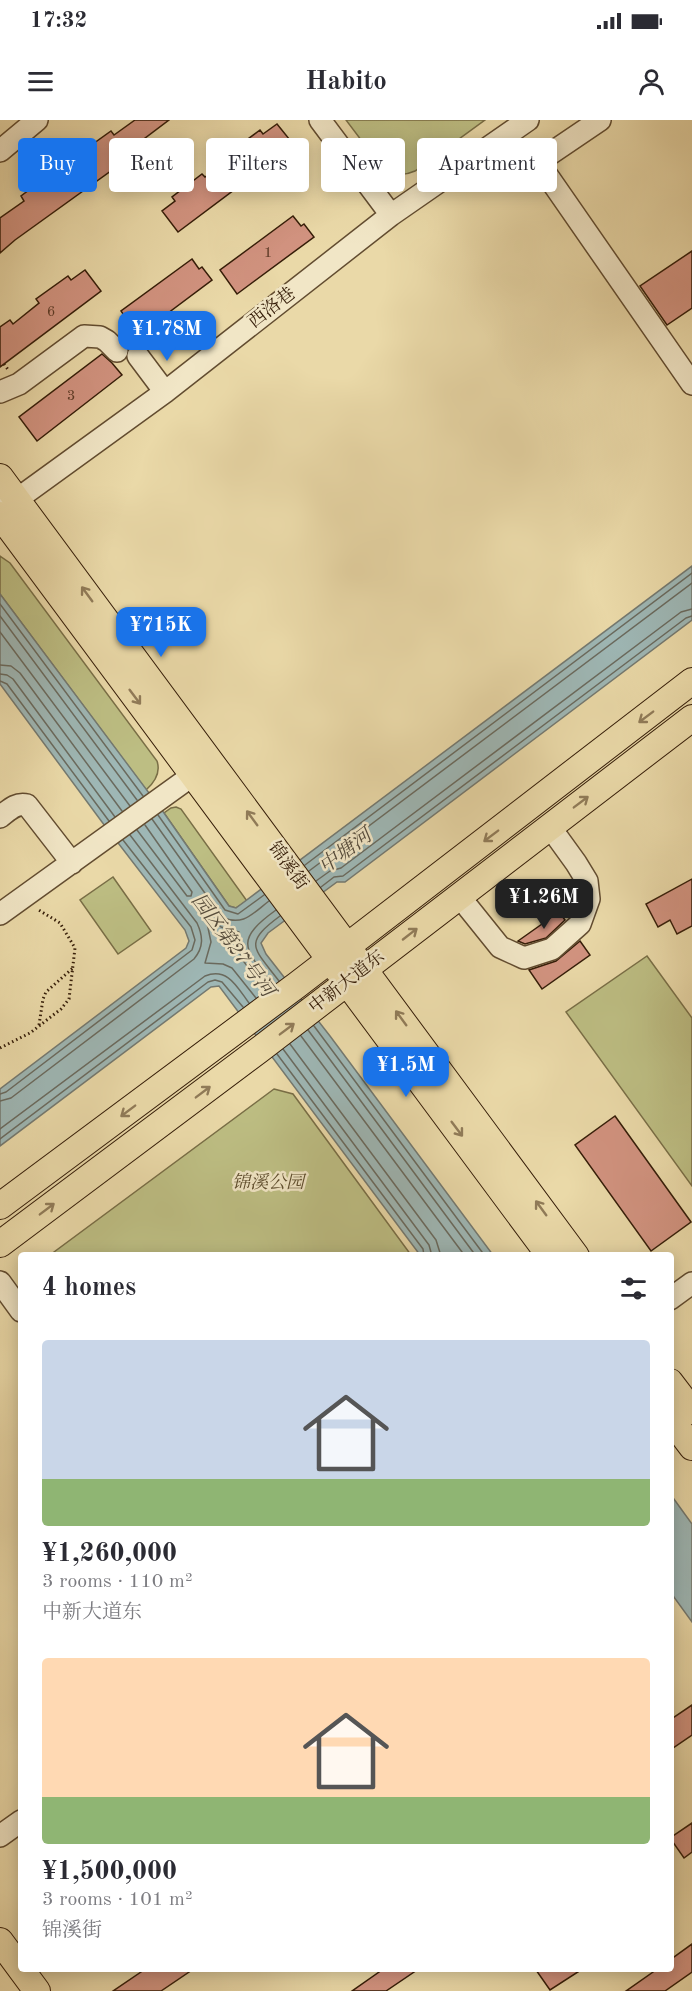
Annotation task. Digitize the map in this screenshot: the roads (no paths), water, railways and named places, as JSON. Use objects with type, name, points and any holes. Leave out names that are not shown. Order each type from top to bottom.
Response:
[{"type":"main road","name":"锦溪街","points":[[0,477],[6,509],[194,775],[279,872]]},
{"type":"main road","name":"锦溪街","points":[[6,509],[356,976],[573,1252]]},
{"type":"main road","name":"中新大道东","points":[[0,1206],[297,985],[692,681]]},
{"type":"main road","name":"中新大道东","points":[[0,1244],[260,1050],[692,718]]},
{"type":"main road","name":"锦溪街","points":[[356,976],[547,1252]]},
{"type":"main road","points":[[674,1387],[692,1411]]},
{"type":"main road","points":[[674,1423],[692,1447]]},
{"type":"main road","points":[[0,1941],[18,1965]]},
{"type":"main road","points":[[23,1972],[37,1991]]},
{"type":"street","points":[[0,151],[37,120]]},
{"type":"street","points":[[320,120],[391,215]]},
{"type":"street","name":"西洛巷","points":[[6,509],[165,392],[391,215],[528,120]]},
{"type":"street","points":[[600,120],[538,162],[692,384]]},
{"type":"street","points":[[0,392],[20,384],[84,336],[107,341],[117,351]]},
{"type":"street","points":[[138,356],[165,392]]},
{"type":"street","points":[[0,914],[194,775]]},
{"type":"street","points":[[0,817],[17,805],[27,805],[72,863]]},
{"type":"street","points":[[459,896],[500,947],[524,958],[552,949],[580,924],[589,899],[586,882],[576,863],[550,826]]},
{"type":"street","points":[[0,1282],[18,1307]]},
{"type":"street","points":[[674,1296],[692,1283]]},
{"type":"street","points":[[0,1836],[18,1823]]},
{"type":"water","points":[[692,566],[692,620],[345,882],[337,882],[268,933],[261,943],[266,954],[491,1252],[418,1252],[219,986],[211,987],[0,1146],[0,1089],[186,948],[189,941],[185,930],[0,684],[0,594],[164,813],[229,906],[236,908]]},
{"type":"water","points":[[674,1499],[692,1524],[692,1622],[674,1597]]},
{"type":"water label","name":"中塘河","points":[[346,852]]},
{"type":"water label","name":"园区第27号河","points":[[232,946]]},
{"type":"park label","name":"锦溪公园","points":[[268,1183]]}]
